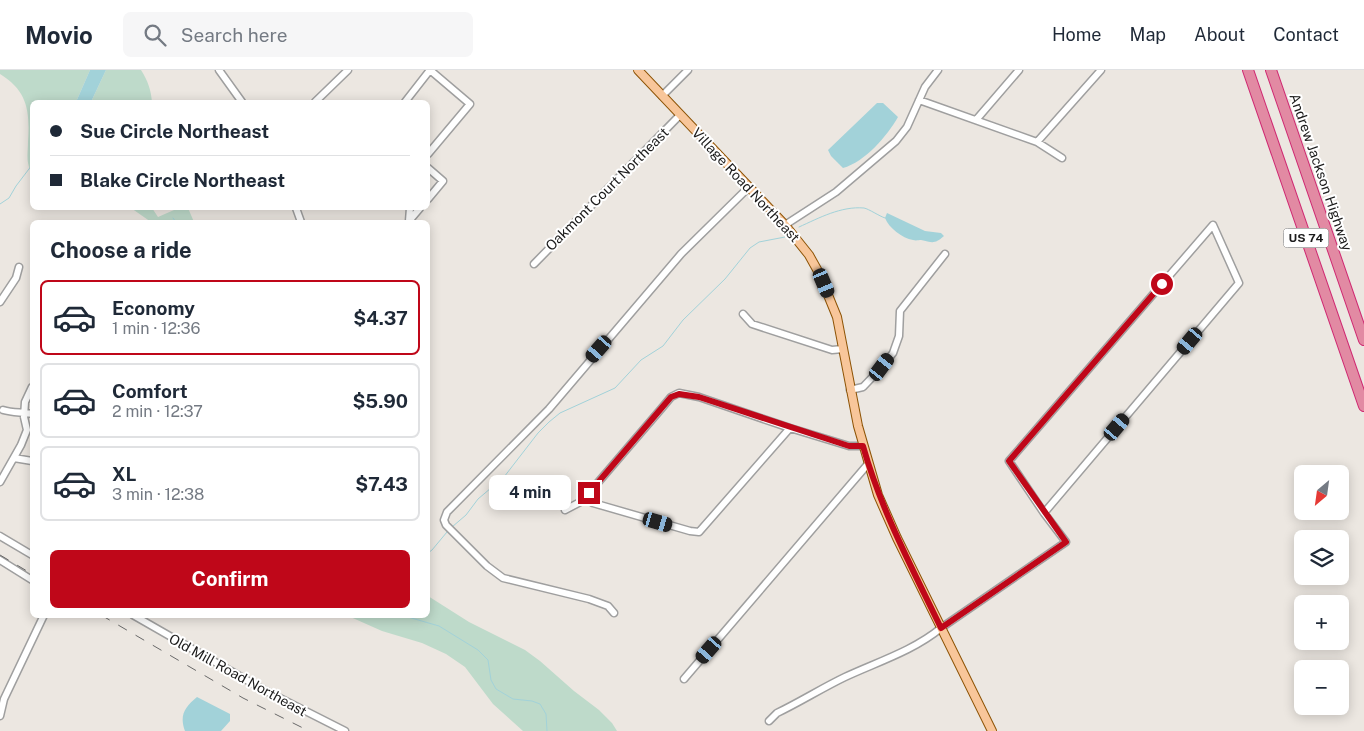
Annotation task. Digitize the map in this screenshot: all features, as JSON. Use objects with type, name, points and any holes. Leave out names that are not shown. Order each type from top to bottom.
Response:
[{"type":"highway","name":"US 74","points":[[1248,70],[1364,406]]},
{"type":"highway","name":"Andrew Jackson Highway","points":[[1271,70],[1364,340]]},
{"type":"main road","name":"Village Road Northeast","points":[[638,70],[785,225],[809,255],[819,273],[837,317],[850,390],[863,446],[878,494],[897,538],[992,731]]},
{"type":"street","points":[[219,70],[241,100]]},
{"type":"street","points":[[317,100],[348,70]]},
{"type":"street","points":[[407,100],[430,70],[470,104],[430,152]]},
{"type":"street","points":[[662,96],[688,70]]},
{"type":"street","points":[[785,225],[836,192],[889,147],[907,127],[927,82],[938,70]]},
{"type":"street","points":[[976,120],[1019,70]]},
{"type":"street","points":[[1037,142],[1101,70]]},
{"type":"street","points":[[919,100],[1037,142],[1062,158]]},
{"type":"street","name":"Oakmont Court Northeast","points":[[534,264],[680,115]]},
{"type":"street","points":[[430,170],[443,181],[430,197]]},
{"type":"street","points":[[614,613],[608,606],[589,599],[503,578],[487,566],[446,525],[444,520],[447,512],[549,409],[681,254],[749,187]]},
{"type":"street","points":[[411,220],[418,210]]},
{"type":"street","points":[[769,721],[776,713],[842,679],[913,647],[1066,542],[1044,513],[1009,461],[1213,226],[1239,283],[1044,513]]},
{"type":"street","points":[[850,390],[863,387],[892,353],[899,336],[900,310],[945,254]]},
{"type":"street","points":[[0,302],[16,278],[19,268]]},
{"type":"street","points":[[742,314],[752,324],[832,350],[843,350]]},
{"type":"street","points":[[0,482],[28,430],[24,412],[25,402],[30,391]]},
{"type":"street","points":[[565,510],[586,499],[589,493],[671,397],[679,394],[699,397],[849,446],[863,446]]},
{"type":"street","points":[[3,410],[14,414],[24,412],[30,414]]},
{"type":"street","points":[[586,499],[593,503],[699,532],[790,428]]},
{"type":"street","points":[[14,458],[30,461]]},
{"type":"street","points":[[684,679],[868,464]]},
{"type":"street","points":[[0,536],[30,554]]},
{"type":"street","points":[[0,560],[30,579]]},
{"type":"street","points":[[0,716],[4,699],[43,618]]},
{"type":"street","name":"Old Mill Road Northeast","points":[[138,618],[264,690],[345,731]]},
{"type":"green space","points":[[0,70],[90,70],[77,100],[30,100],[30,170],[28,159],[28,121],[25,103],[22,95],[16,88],[0,74]]},
{"type":"green space","points":[[106,70],[141,70],[149,86],[152,100],[92,100]]},
{"type":"green space","points":[[134,210],[153,210],[158,217],[174,210],[189,210],[193,220],[148,220]]},
{"type":"green space","points":[[430,597],[469,622],[525,650],[599,710],[617,731],[523,731],[493,704],[465,667],[446,654],[422,643],[382,631],[353,618],[430,618]]},
{"type":"water","points":[[90,70],[106,70],[92,100],[77,100]]},
{"type":"water","points":[[877,103],[883,103],[898,117],[875,147],[859,160],[843,168],[831,156],[828,150]]},
{"type":"water","points":[[887,213],[925,231],[941,233],[944,236],[938,241],[933,242],[909,239],[893,229],[885,218]]},
{"type":"water","points":[[197,697],[230,714],[230,721],[221,731],[185,731],[183,725],[184,712]]},
{"type":"waterway","points":[[0,204],[9,198],[30,168]]},
{"type":"waterway","points":[[799,227],[830,213],[855,208],[864,208],[885,218]]},
{"type":"waterway","points":[[452,527],[466,515],[478,499],[504,477],[538,433],[549,422],[560,413],[615,388],[641,360],[663,346],[683,320],[725,279],[750,248],[759,242],[785,237]]},
{"type":"waterway","points":[[430,552],[447,532]]},
{"type":"waterway","points":[[411,618],[439,626],[478,650],[488,660],[491,680],[496,689],[513,699],[540,704],[546,714],[547,731]]},
{"type":"railway","points":[[0,555],[30,573]]},
{"type":"railway","points":[[106,618],[243,698],[309,731]]},
{"type":"route","points":[[589,493],[671,397],[679,394],[699,397],[849,446],[863,446],[878,494],[897,538],[941,628],[1066,542],[1009,461],[1162,284]]}]
